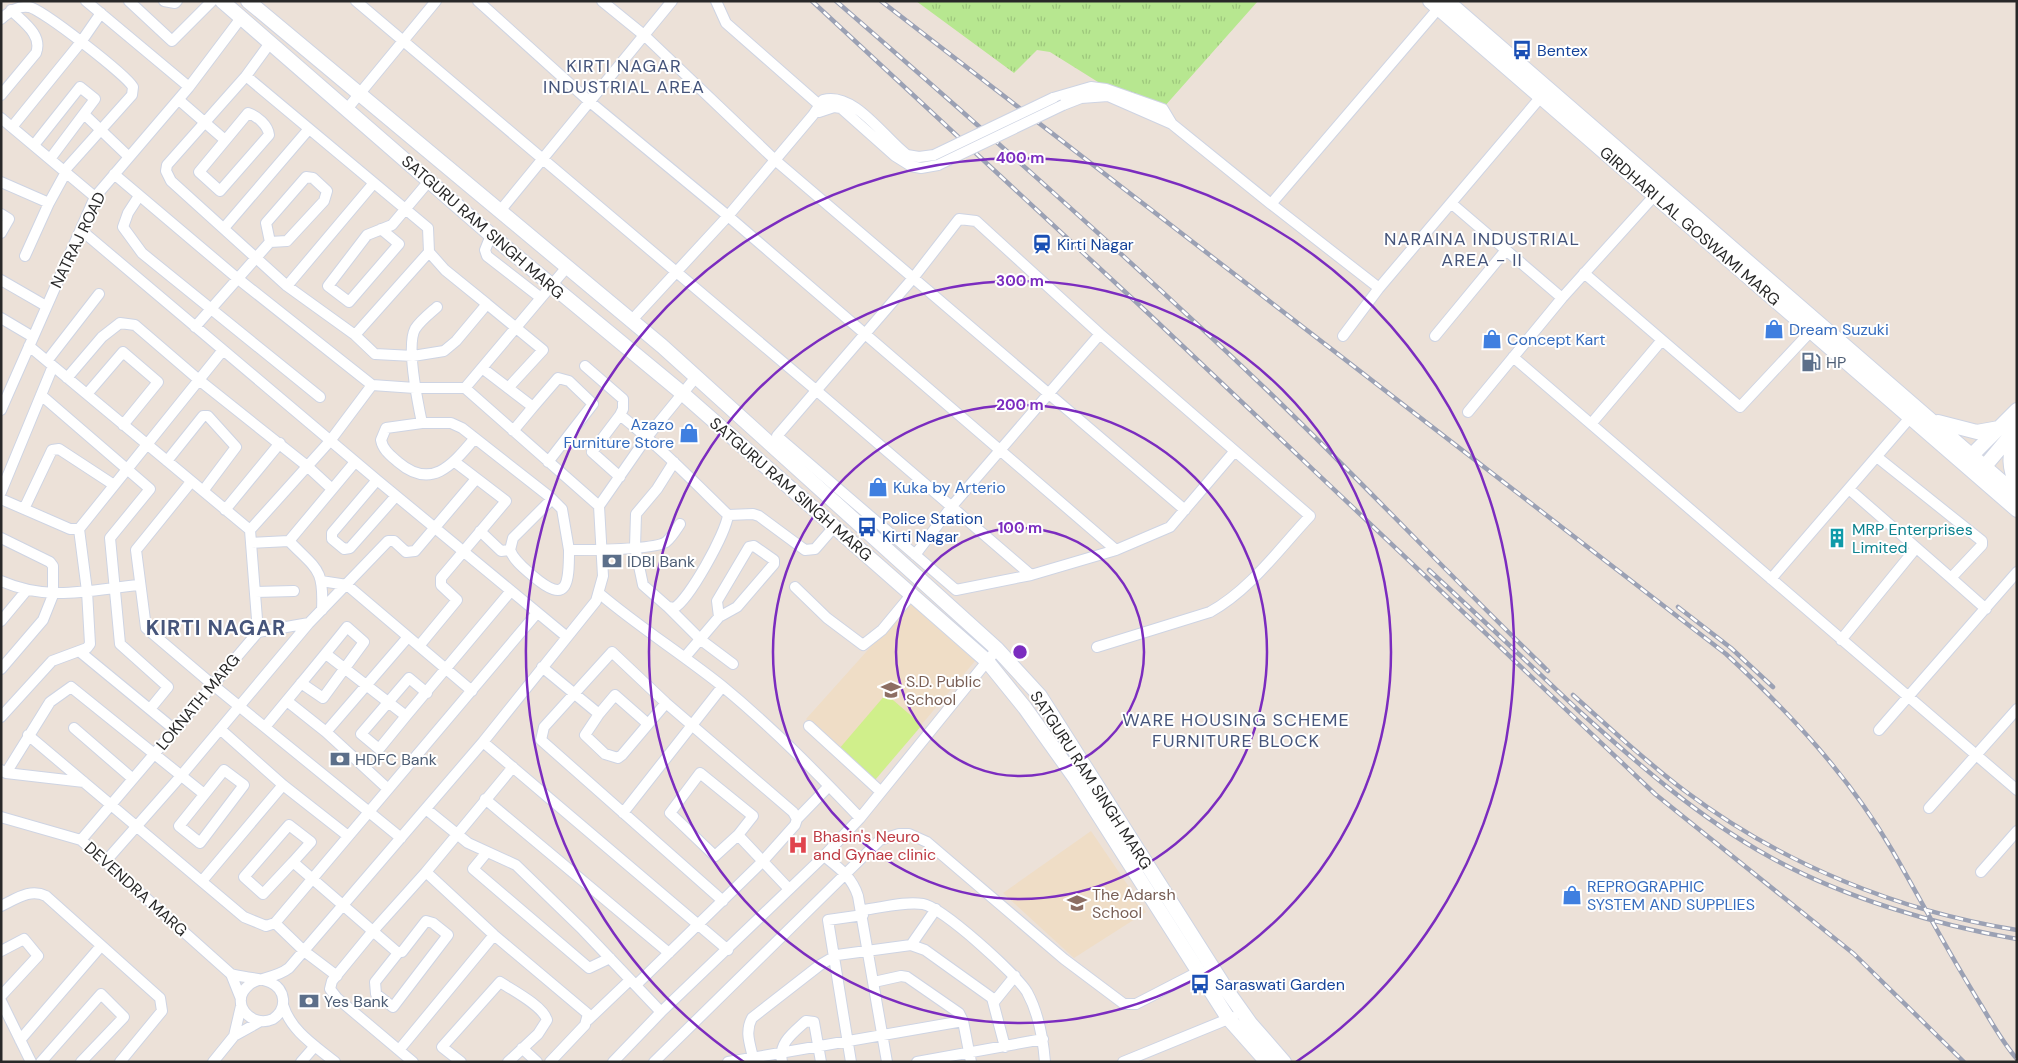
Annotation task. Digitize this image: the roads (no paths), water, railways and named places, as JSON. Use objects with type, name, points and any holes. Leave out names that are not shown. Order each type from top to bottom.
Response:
[{"type":"main road","name":"SATGURU RAM SINGH MARG","points":[[222,1],[491,235],[682,393],[987,662],[1025,708],[1075,778],[1228,1018],[1267,1062]]},
{"type":"main road","name":"SATGURU RAM SINGH MARG","points":[[248,1],[696,377],[774,440],[997,649],[1040,696],[1163,892],[1244,1014],[1284,1062]]},
{"type":"main road","name":"GIRDHARI LAL GOSWAMI MARG","points":[[1440,3],[1819,333]]},
{"type":"main road","name":"GIRDHARI LAL GOSWAMI MARG","points":[[1544,93],[1655,195],[1914,412],[1967,459],[2017,494]]},
{"type":"main road","points":[[1967,459],[2017,410]]},
{"type":"main road","name":"GIRDHARI LAL GOSWAMI MARG","points":[[1914,412],[1931,419],[1967,459]]},
{"type":"main road","points":[[1931,419],[1978,432],[1999,428]]},
{"type":"main road","points":[[1981,470],[2017,428]]},
{"type":"main road","points":[[2017,432],[2009,452],[2011,473],[2017,488]]},
{"type":"main road","name":"GIRDHARI LAL GOSWAMI MARG","points":[[1981,470],[2017,510]]},
{"type":"street","points":[[129,1],[172,41],[212,1]]},
{"type":"street","points":[[164,1],[175,3],[177,1]]},
{"type":"street","points":[[356,1],[817,390],[1031,575]]},
{"type":"street","points":[[346,109],[436,1]]},
{"type":"street","points":[[478,1],[590,102],[728,216],[1116,550]]},
{"type":"street","points":[[602,1],[645,36],[775,160],[1185,510]]},
{"type":"street","points":[[500,211],[541,158],[590,102],[672,1]]},
{"type":"street","points":[[716,1],[726,23],[821,107],[841,108],[895,156],[911,166],[921,168],[1053,98],[1092,87],[1106,89],[1162,109],[1172,124]]},
{"type":"street","points":[[90,2],[189,87]]},
{"type":"street","points":[[1271,204],[1440,3]]},
{"type":"street","points":[[1,18],[22,6],[37,10],[81,42],[133,87],[132,95],[65,172],[25,256]]},
{"type":"street","points":[[1,95],[39,47],[36,36],[12,10]]},
{"type":"street","points":[[12,127],[81,42],[101,13]]},
{"type":"street","name":"NATRAJ ROAD","points":[[1,410],[95,197],[179,100],[241,18]]},
{"type":"street","points":[[270,43],[246,76],[166,165],[166,172],[171,181],[287,286],[355,335],[375,354],[413,356],[450,348],[487,304]]},
{"type":"street","points":[[246,76],[308,130],[428,228],[429,252],[445,270],[543,350],[508,388]]},
{"type":"street","points":[[34,145],[80,87],[95,100],[50,158]]},
{"type":"street","points":[[1343,336],[1379,288],[1544,93]]},
{"type":"street","points":[[936,160],[1081,98],[1108,96],[1172,124],[1379,288]]},
{"type":"street","points":[[179,100],[203,123],[225,140]]},
{"type":"street","points":[[631,321],[728,216],[821,107]]},
{"type":"street","points":[[248,113],[254,115],[268,129],[269,135],[220,191],[200,172],[225,140],[248,113]]},
{"type":"street","points":[[84,114],[129,157]]},
{"type":"street","points":[[1,118],[95,197]]},
{"type":"street","points":[[224,228],[308,130]]},
{"type":"street","points":[[114,174],[237,278],[372,385],[415,388],[465,388],[600,506]]},
{"type":"street","points":[[195,327],[255,256],[270,242],[287,242],[324,201],[327,191],[314,178],[306,177],[266,223],[270,242]]},
{"type":"street","points":[[381,229],[399,244],[349,302],[328,286],[367,235],[381,229],[392,225],[429,181]]},
{"type":"street","points":[[1,182],[49,203]]},
{"type":"street","points":[[287,286],[373,184]]},
{"type":"street","points":[[1468,412],[1562,298],[1655,195]]},
{"type":"street","points":[[139,196],[128,213],[123,227],[142,253],[320,397]]},
{"type":"street","points":[[1451,204],[1562,298]]},
{"type":"street","points":[[1,214],[9,219],[1,233]]},
{"type":"street","points":[[1097,646],[1210,612],[1224,604],[1238,593],[1310,516],[1100,334],[976,221],[959,219],[914,277],[774,440],[956,590],[1031,575],[1116,550],[1170,527],[1234,452]]},
{"type":"street","points":[[81,230],[354,462],[567,637]]},
{"type":"street","points":[[491,235],[485,250],[487,256],[541,298]]},
{"type":"street","points":[[1435,336],[1506,250]]},
{"type":"street","points":[[355,335],[429,252]]},
{"type":"street","points":[[465,388],[567,267]]},
{"type":"street","points":[[1584,274],[1740,407],[1819,333]]},
{"type":"street","points":[[1,280],[46,306]]},
{"type":"street","points":[[1,492],[41,395],[50,364],[99,294]]},
{"type":"street","points":[[422,423],[415,388],[412,337],[415,329],[437,307]]},
{"type":"street","points":[[1,318],[31,342],[50,364],[250,530]]},
{"type":"street","points":[[67,378],[102,337],[120,323],[135,324],[199,380],[280,443],[332,489]]},
{"type":"street","points":[[915,555],[952,506],[1100,334]]},
{"type":"street","points":[[1591,424],[1662,340]]},
{"type":"street","points":[[1,717],[52,661],[87,648],[90,644],[87,591],[79,529],[223,350]]},
{"type":"street","points":[[87,394],[123,352],[158,382],[123,425]]},
{"type":"street","points":[[1513,357],[2017,790]]},
{"type":"street","points":[[585,366],[623,399],[620,415],[592,452],[620,477]]},
{"type":"street","points":[[482,368],[533,407]]},
{"type":"street","points":[[234,1036],[241,1002],[247,986],[259,980],[275,977],[289,968],[483,742],[600,594],[603,576],[600,506],[647,437],[696,377]]},
{"type":"street","points":[[513,431],[558,378],[569,381],[593,404],[548,462]]},
{"type":"street","points":[[309,623],[258,632],[250,530],[330,441],[372,385]]},
{"type":"street","points":[[41,395],[150,489],[110,538],[113,588],[120,644],[168,687],[150,709]]},
{"type":"street","points":[[1771,579],[1914,412]]},
{"type":"street","points":[[620,415],[647,437],[728,515],[752,514],[759,516],[805,550],[810,551],[818,546],[834,527]]},
{"type":"street","points":[[167,461],[203,416],[208,416],[236,447],[203,491]]},
{"type":"street","points":[[475,438],[455,462],[440,472],[429,474],[418,473],[403,466],[382,446],[382,434],[386,428],[422,423],[450,423],[462,428],[475,438],[552,499],[562,509],[569,550],[565,586],[557,591],[548,588],[532,575],[518,562],[510,550],[513,538],[552,499]]},
{"type":"street","points":[[224,510],[280,443]]},
{"type":"street","points":[[24,509],[48,454],[56,449],[114,484]]},
{"type":"street","points":[[1877,456],[1982,542],[1950,578]]},
{"type":"street","points":[[289,542],[354,462]]},
{"type":"street","points":[[419,646],[457,600],[440,581],[462,551],[506,502],[455,462]]},
{"type":"street","points":[[674,462],[657,489],[636,514],[635,547],[641,582],[701,640],[733,664]]},
{"type":"street","points":[[105,862],[180,777],[309,623],[348,585],[388,541],[394,541],[406,552],[413,553],[476,479]]},
{"type":"street","points":[[376,480],[332,533],[332,539],[344,549],[350,548],[396,496]]},
{"type":"street","points":[[191,482],[136,550],[146,628],[401,838]]},
{"type":"street","points":[[1849,489],[1986,609]]},
{"type":"street","points":[[1,499],[70,529],[79,529]]},
{"type":"street","points":[[668,607],[677,607],[704,567],[723,534],[728,515]]},
{"type":"street","points":[[569,550],[602,550],[664,543],[680,524]]},
{"type":"street","points":[[480,531],[501,550],[510,550]]},
{"type":"street","points":[[1,538],[50,562],[53,566],[53,595],[43,620],[1,669]]},
{"type":"street","points":[[251,543],[289,542],[320,571],[322,610]]},
{"type":"street","points":[[685,657],[719,617],[737,607],[774,564],[774,560],[754,546],[750,547],[717,601],[719,617]]},
{"type":"street","points":[[1841,640],[1916,548]]},
{"type":"street","points":[[1879,730],[2016,574]]},
{"type":"street","points":[[1,581],[26,591],[53,595],[139,585]]},
{"type":"street","points":[[321,581],[348,585],[472,691]]},
{"type":"street","points":[[795,587],[827,618],[863,644],[882,630],[911,595]]},
{"type":"street","points":[[1,622],[26,591]]},
{"type":"street","points":[[255,592],[294,591]]},
{"type":"street","points":[[427,693],[409,678],[389,704],[361,734],[378,749],[427,693],[510,592]]},
{"type":"street","points":[[600,594],[629,619],[685,657],[780,735],[860,818]]},
{"type":"street","points":[[28,735],[244,917],[266,926],[275,924],[537,613]]},
{"type":"street","points":[[265,727],[301,683],[348,627],[364,642],[323,698],[301,683]]},
{"type":"street","name":"LOKNATH MARG","points":[[81,840],[258,632]]},
{"type":"street","points":[[326,732],[408,637]]},
{"type":"street","points":[[613,1062],[661,1012],[728,950],[860,818],[997,649]]},
{"type":"street","points":[[79,651],[174,730]]},
{"type":"street","points":[[722,901],[541,740],[544,728],[612,652],[693,727],[793,812],[797,819]]},
{"type":"street","points":[[326,654],[406,716]]},
{"type":"street","points":[[542,667],[599,714]]},
{"type":"street","points":[[84,782],[4,772],[50,702],[71,687],[180,777],[204,794]]},
{"type":"street","points":[[623,813],[693,727],[722,687]]},
{"type":"street","points":[[648,724],[616,695],[599,714],[585,735],[605,754],[614,759],[622,755],[666,703]]},
{"type":"street","points":[[287,700],[326,732],[388,789]]},
{"type":"street","points":[[1929,808],[2017,709]]},
{"type":"street","points":[[810,726],[881,792]]},
{"type":"street","points":[[74,728],[133,779]]},
{"type":"street","points":[[220,729],[283,786],[348,836]]},
{"type":"street","points":[[483,742],[728,950]]},
{"type":"street","points":[[413,1062],[331,992],[330,985],[372,931],[426,872],[456,833],[512,767]]},
{"type":"street","points":[[224,770],[244,784],[200,843],[179,826],[204,794],[224,770]]},
{"type":"street","points":[[700,774],[752,816],[738,834],[715,856],[670,813],[700,774]]},
{"type":"street","points":[[202,881],[283,786]]},
{"type":"street","points":[[550,1062],[588,1020],[669,953],[763,861],[795,825],[797,819],[829,786]]},
{"type":"street","points":[[485,799],[669,953]]},
{"type":"street","points":[[426,808],[468,843],[516,865],[610,958],[661,1012]]},
{"type":"street","name":"DEVENDRA MARG","points":[[1,817],[81,840],[231,974],[241,1002]]},
{"type":"street","points":[[289,825],[311,842],[293,862],[263,894],[244,877],[289,825]]},
{"type":"street","points":[[1981,872],[2017,830]]},
{"type":"street","points":[[738,834],[789,889]]},
{"type":"street","points":[[654,1062],[880,840],[899,834],[909,834],[928,842],[1064,959],[1124,1004],[1136,1004],[1198,972]]},
{"type":"street","points":[[487,852],[472,869],[589,968],[610,958]]},
{"type":"street","points":[[824,856],[845,873],[856,888],[869,952],[886,1062]]},
{"type":"street","points":[[293,862],[398,953]]},
{"type":"street","points":[[426,872],[494,935],[586,1011],[588,1020]]},
{"type":"street","points":[[1,906],[28,893],[42,894],[154,992],[163,1004],[162,1011],[120,1062]]},
{"type":"street","points":[[851,1062],[828,920],[914,904],[923,904],[936,909],[1015,976],[1033,1005],[1043,1040],[1045,1062]]},
{"type":"street","points":[[911,945],[936,909]]},
{"type":"street","points":[[426,921],[433,923],[448,935],[393,1007],[376,994],[375,982],[398,953],[402,952],[426,921]]},
{"type":"street","points":[[275,924],[304,951],[337,976]]},
{"type":"street","points":[[399,1050],[494,935]]},
{"type":"street","points":[[1,950],[24,940],[38,956],[1,996]]},
{"type":"street","points":[[753,1059],[748,1026],[752,1018],[833,957],[911,945],[925,950],[994,1002],[1005,1046]]},
{"type":"street","points":[[20,1040],[101,946]]},
{"type":"street","points":[[280,990],[289,968]]},
{"type":"street","name":"DEVENDRA MARG","points":[[231,974],[259,980]]},
{"type":"street","points":[[874,982],[901,976],[907,977],[954,1008],[963,1021],[970,1057]]},
{"type":"street","points":[[994,1002],[1015,976]]},
{"type":"street","points":[[259,980],[272,982],[280,990],[286,1015],[296,1030],[335,1062]]},
{"type":"street","points":[[461,1062],[442,1047],[500,982],[546,1015],[547,1020],[543,1027],[508,1062]]},
{"type":"street","points":[[41,1062],[100,994],[124,1017],[81,1062]]},
{"type":"street","points":[[1,1001],[31,1062]]},
{"type":"street","points":[[241,1002],[248,1017],[296,1030]]},
{"type":"street","points":[[213,1062],[234,1036],[278,1015],[283,1004]]},
{"type":"street","points":[[1123,1062],[1228,1018],[1244,1014]]},
{"type":"street","points":[[728,1062],[781,1057],[818,1045],[963,1021]]},
{"type":"street","points":[[781,1057],[785,1041],[806,1022],[814,1022],[821,1062]]},
{"type":"street","points":[[918,1062],[970,1057],[1005,1046],[1043,1040]]},
{"type":"street","points":[[302,1062],[316,1046]]},
{"type":"street","points":[[522,1048],[537,1062]]},
{"type":"railway","points":[[812,1],[1150,315],[1655,794],[1854,954],[1964,1062]]},
{"type":"railway","points":[[836,1],[1055,194],[1217,343],[1305,427],[1548,671]]},
{"type":"railway","points":[[881,1],[1726,654],[1795,722],[1837,771],[1875,822],[1958,967],[1994,1026],[2017,1059]]},
{"type":"railway","points":[[1429,570],[1623,750],[1694,808],[1744,842],[1798,871],[1858,897],[1954,926],[2017,939]]},
{"type":"railway","points":[[1678,607],[1731,648],[1773,687]]},
{"type":"railway","points":[[1573,695],[1685,791],[1761,841],[1843,881],[1885,897],[1929,911],[2017,930]]},
{"type":"place","name":"Bentex","points":[[1522,50]]},
{"type":"place","name":"Kirti Nagar","points":[[1042,244]]},
{"type":"place","name":"Dream Suzuki","points":[[1774,329]]},
{"type":"place","name":"Concept Kart","points":[[1492,339]]},
{"type":"place","name":"HP","points":[[1811,362]]},
{"type":"place","name":"Azazo Furniture Store","points":[[689,433]]},
{"type":"place","name":"Kuka by Arterio","points":[[878,487]]},
{"type":"place","name":"Police Station Kirti Nagar","points":[[867,527]]},
{"type":"place","name":"MRP Enterprises Limited","points":[[1837,538]]},
{"type":"place","name":"IDBI Bank","points":[[612,561]]},
{"type":"place","name":"S.D. Public School","points":[[891,690]]},
{"type":"place","name":"HDFC Bank","points":[[340,759]]},
{"type":"place","name":"Bhasin's Neuro and Gynae clinic","points":[[798,845]]},
{"type":"place","name":"REPROGRAPHIC SYSTEM AND SUPPLIES","points":[[1572,895]]},
{"type":"place","name":"The Adarsh School","points":[[1077,903]]},
{"type":"place","name":"Saraswati Garden","points":[[1200,984]]},
{"type":"place","name":"Yes Bank","points":[[309,1001]]},
{"type":"district","name":"KIRTI NAGAR INDUSTRIAL AREA","points":[[624,76]]},
{"type":"district","name":"NARAINA INDUSTRIAL AREA - II","points":[[1482,249]]},
{"type":"district","name":"KIRTI NAGAR","points":[[216,628]]},
{"type":"district","name":"WARE HOUSING SCHEME FURNITURE BLOCK","points":[[1236,730]]}]
